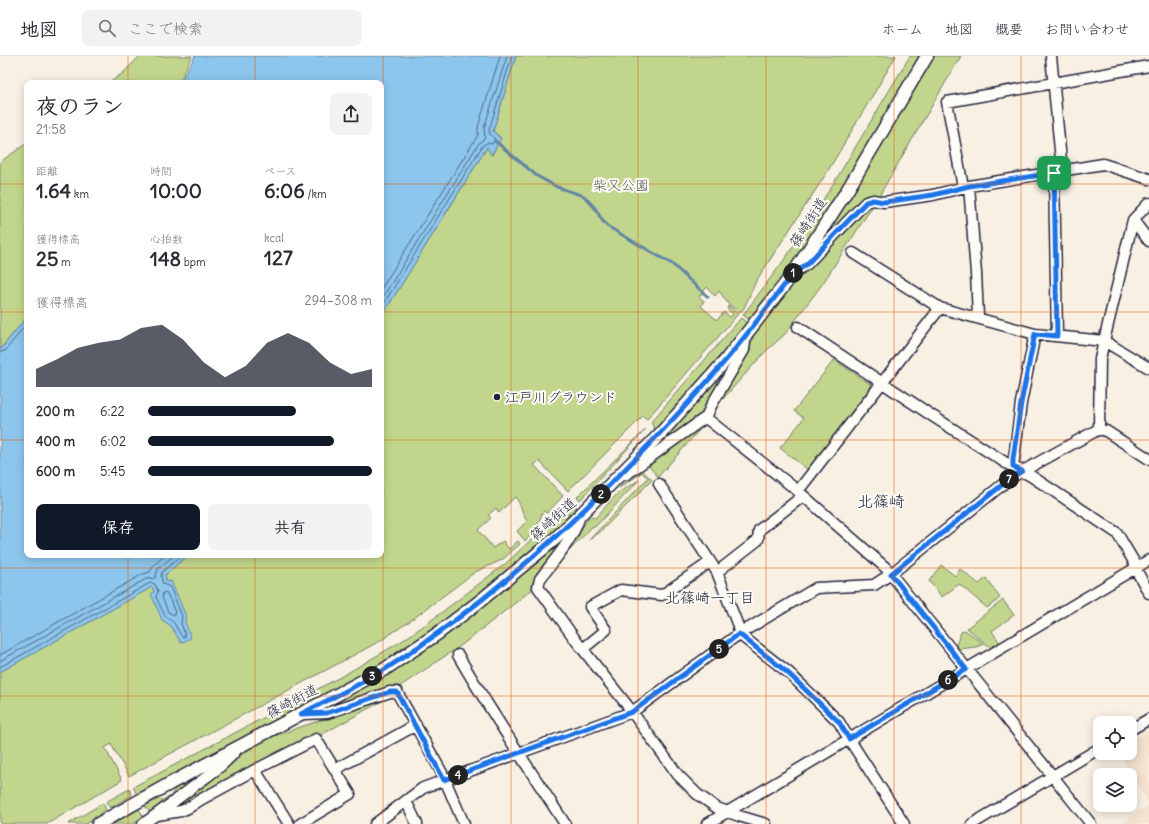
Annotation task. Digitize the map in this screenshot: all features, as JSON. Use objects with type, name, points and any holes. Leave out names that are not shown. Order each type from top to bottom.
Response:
[{"type":"main road","name":"篠崎街道","points":[[98,824],[138,800],[385,669],[437,634],[486,597],[580,516],[672,421],[725,361],[793,274],[848,189],[927,56]]},
{"type":"street","points":[[1052,56],[1058,172],[1057,336]]},
{"type":"street","points":[[978,317],[976,273],[966,186],[947,102],[1149,66]]},
{"type":"street","points":[[793,274],[811,260],[866,202],[873,200],[884,202],[933,195],[966,186],[1103,164],[1149,179]]},
{"type":"street","points":[[1099,429],[1100,359],[1133,220],[1149,203]]},
{"type":"street","points":[[1133,220],[1149,241]]},
{"type":"street","points":[[853,253],[940,308],[978,317],[1035,334],[1104,341],[1149,368]]},
{"type":"street","points":[[717,572],[758,540],[759,530],[800,493],[882,382],[940,308]]},
{"type":"street","points":[[798,327],[934,417],[1117,532],[1149,592]]},
{"type":"street","points":[[621,474],[627,474],[706,418],[711,406],[744,350],[746,334]]},
{"type":"street","points":[[375,824],[423,788],[632,712],[739,634],[816,588],[874,585],[891,574],[1012,477],[1017,469],[1021,403],[1035,334]]},
{"type":"street","points":[[706,418],[800,493],[886,568],[1091,824]]},
{"type":"street","points":[[1017,469],[1099,429],[1106,431],[1149,459]]},
{"type":"street","points":[[659,484],[717,572],[738,626],[739,634],[788,673],[839,722],[904,824]]},
{"type":"street","points":[[580,516],[573,534],[540,579],[538,587],[577,642],[584,648],[678,774],[697,794],[717,808],[740,820],[766,824]]},
{"type":"street","points":[[708,824],[1149,560]]},
{"type":"street","points":[[584,648],[606,630],[590,607],[621,590],[662,595],[710,562]]},
{"type":"street","points":[[458,655],[483,699],[565,824]]},
{"type":"street","points":[[301,714],[327,713],[397,692],[416,725],[444,780],[464,824]]},
{"type":"street","points":[[1137,726],[1149,719]]},
{"type":"street","points":[[336,769],[416,725]]},
{"type":"street","points":[[150,821],[188,808],[255,770],[316,739],[336,769],[350,794],[300,824]]},
{"type":"street","points":[[150,821],[221,767],[240,745]]},
{"type":"street","points":[[972,824],[1093,752]]},
{"type":"street","points":[[255,770],[289,824]]},
{"type":"street","points":[[406,801],[417,824]]},
{"type":"shaded area","points":[[1149,730],[1149,804],[1137,784],[1137,768],[1128,768],[1123,760],[1137,760],[1137,738]]},
{"type":"shaded area","points":[[1149,805],[1149,824],[1120,824]]},
{"type":"green space","points":[[140,56],[192,56],[180,80],[113,80],[123,73]]},
{"type":"green space","name":"柴又公園","points":[[516,56],[896,56],[826,174],[756,281],[744,308],[740,312],[729,305],[719,291],[715,296],[707,287],[699,297],[704,301],[701,306],[717,320],[724,312],[730,317],[733,314],[727,309],[728,306],[738,314],[647,419],[643,416],[568,491],[539,461],[534,465],[563,496],[547,513],[543,511],[536,530],[525,541],[517,531],[527,521],[519,502],[515,497],[499,513],[496,508],[488,515],[491,518],[478,530],[493,548],[503,541],[509,549],[518,541],[520,544],[502,560],[475,572],[410,621],[380,641],[129,776],[111,744],[105,748],[122,780],[47,824],[2,824],[0,822],[0,672],[152,587],[185,558],[384,558],[384,311],[488,146],[492,155],[501,138],[493,131]]},
{"type":"green space","points":[[910,56],[920,56],[840,191],[797,257],[750,320],[743,315],[787,256],[835,181]]},
{"type":"green space","points":[[932,56],[961,56],[879,196],[864,197],[814,251]]},
{"type":"green space","points":[[24,145],[24,321],[0,349],[0,162]]},
{"type":"green space","points":[[874,204],[823,283],[785,334],[764,353],[714,409],[748,350],[756,330],[778,301],[867,206]]},
{"type":"green space","points":[[741,318],[747,323],[685,398],[655,431],[651,422]]},
{"type":"green space","points":[[740,349],[701,415],[644,457]]},
{"type":"green space","points":[[834,360],[872,385],[808,470],[780,448],[804,418],[794,411]]},
{"type":"green space","points":[[702,425],[702,427],[658,477],[647,464]]},
{"type":"green space","points":[[646,429],[580,500],[577,497]]},
{"type":"green space","points":[[641,469],[652,480],[600,532],[589,540],[648,478],[641,472],[619,488]]},
{"type":"green space","points":[[639,480],[595,527],[593,526],[545,576],[590,517],[595,518],[618,493]]},
{"type":"green space","points":[[572,502],[577,507],[568,515],[570,518],[494,583],[424,636],[349,683],[137,794],[133,787],[344,675],[402,641],[505,564]]},
{"type":"green space","points":[[572,530],[536,579],[533,584],[534,588],[463,644],[399,687],[328,708],[326,707],[388,672],[466,619],[507,587]]},
{"type":"green space","points":[[941,565],[955,576],[960,569],[979,584],[986,578],[1000,598],[987,608],[959,584],[942,597],[929,581]]},
{"type":"green space","points":[[1003,600],[1014,615],[992,631],[1000,643],[991,648],[967,628]]},
{"type":"green space","points":[[965,630],[984,644],[976,647],[959,649],[956,645],[961,632]]},
{"type":"green space","points":[[393,695],[319,736],[317,734],[190,803],[165,812],[260,741]]},
{"type":"green space","points":[[216,766],[151,814],[145,806],[158,799],[163,800],[171,796],[175,789]]},
{"type":"green space","points":[[129,789],[132,795],[110,808],[106,802]]},
{"type":"green space","points":[[103,803],[106,810],[99,814],[100,816],[86,824],[68,824]]},
{"type":"green space","points":[[139,809],[144,818],[133,824],[113,824]]},
{"type":"water","points":[[195,56],[516,56],[493,131],[501,139],[491,155],[487,147],[384,311],[384,80],[182,80]]},
{"type":"water","points":[[24,321],[24,558],[185,558],[165,575],[167,582],[171,581],[186,616],[185,622],[191,638],[181,643],[171,626],[162,620],[151,594],[154,592],[152,587],[0,672],[0,350]]},
{"type":"waterway","points":[[495,141],[537,176],[557,187],[584,196],[595,208],[607,226],[672,264],[708,297]]},
{"type":"place","name":"江戸川グラウンド","points":[[497,397]]},
{"type":"district","name":"北篠崎","points":[[881,501]]},
{"type":"district","name":"北篠崎一丁目","points":[[710,598]]},
{"type":"route","points":[[1054,173],[1057,336],[1035,334],[1021,403],[1013,459],[1013,467],[1022,471],[1012,477],[891,574],[966,669],[849,739],[839,722],[788,673],[739,634],[632,712],[444,780],[442,773],[397,692],[390,692],[327,713],[301,714],[385,669],[437,634],[480,602],[555,539],[580,516],[661,433],[725,361],[793,274],[807,264],[866,202],[873,200],[884,202],[933,195],[963,187],[1054,173]]}]
